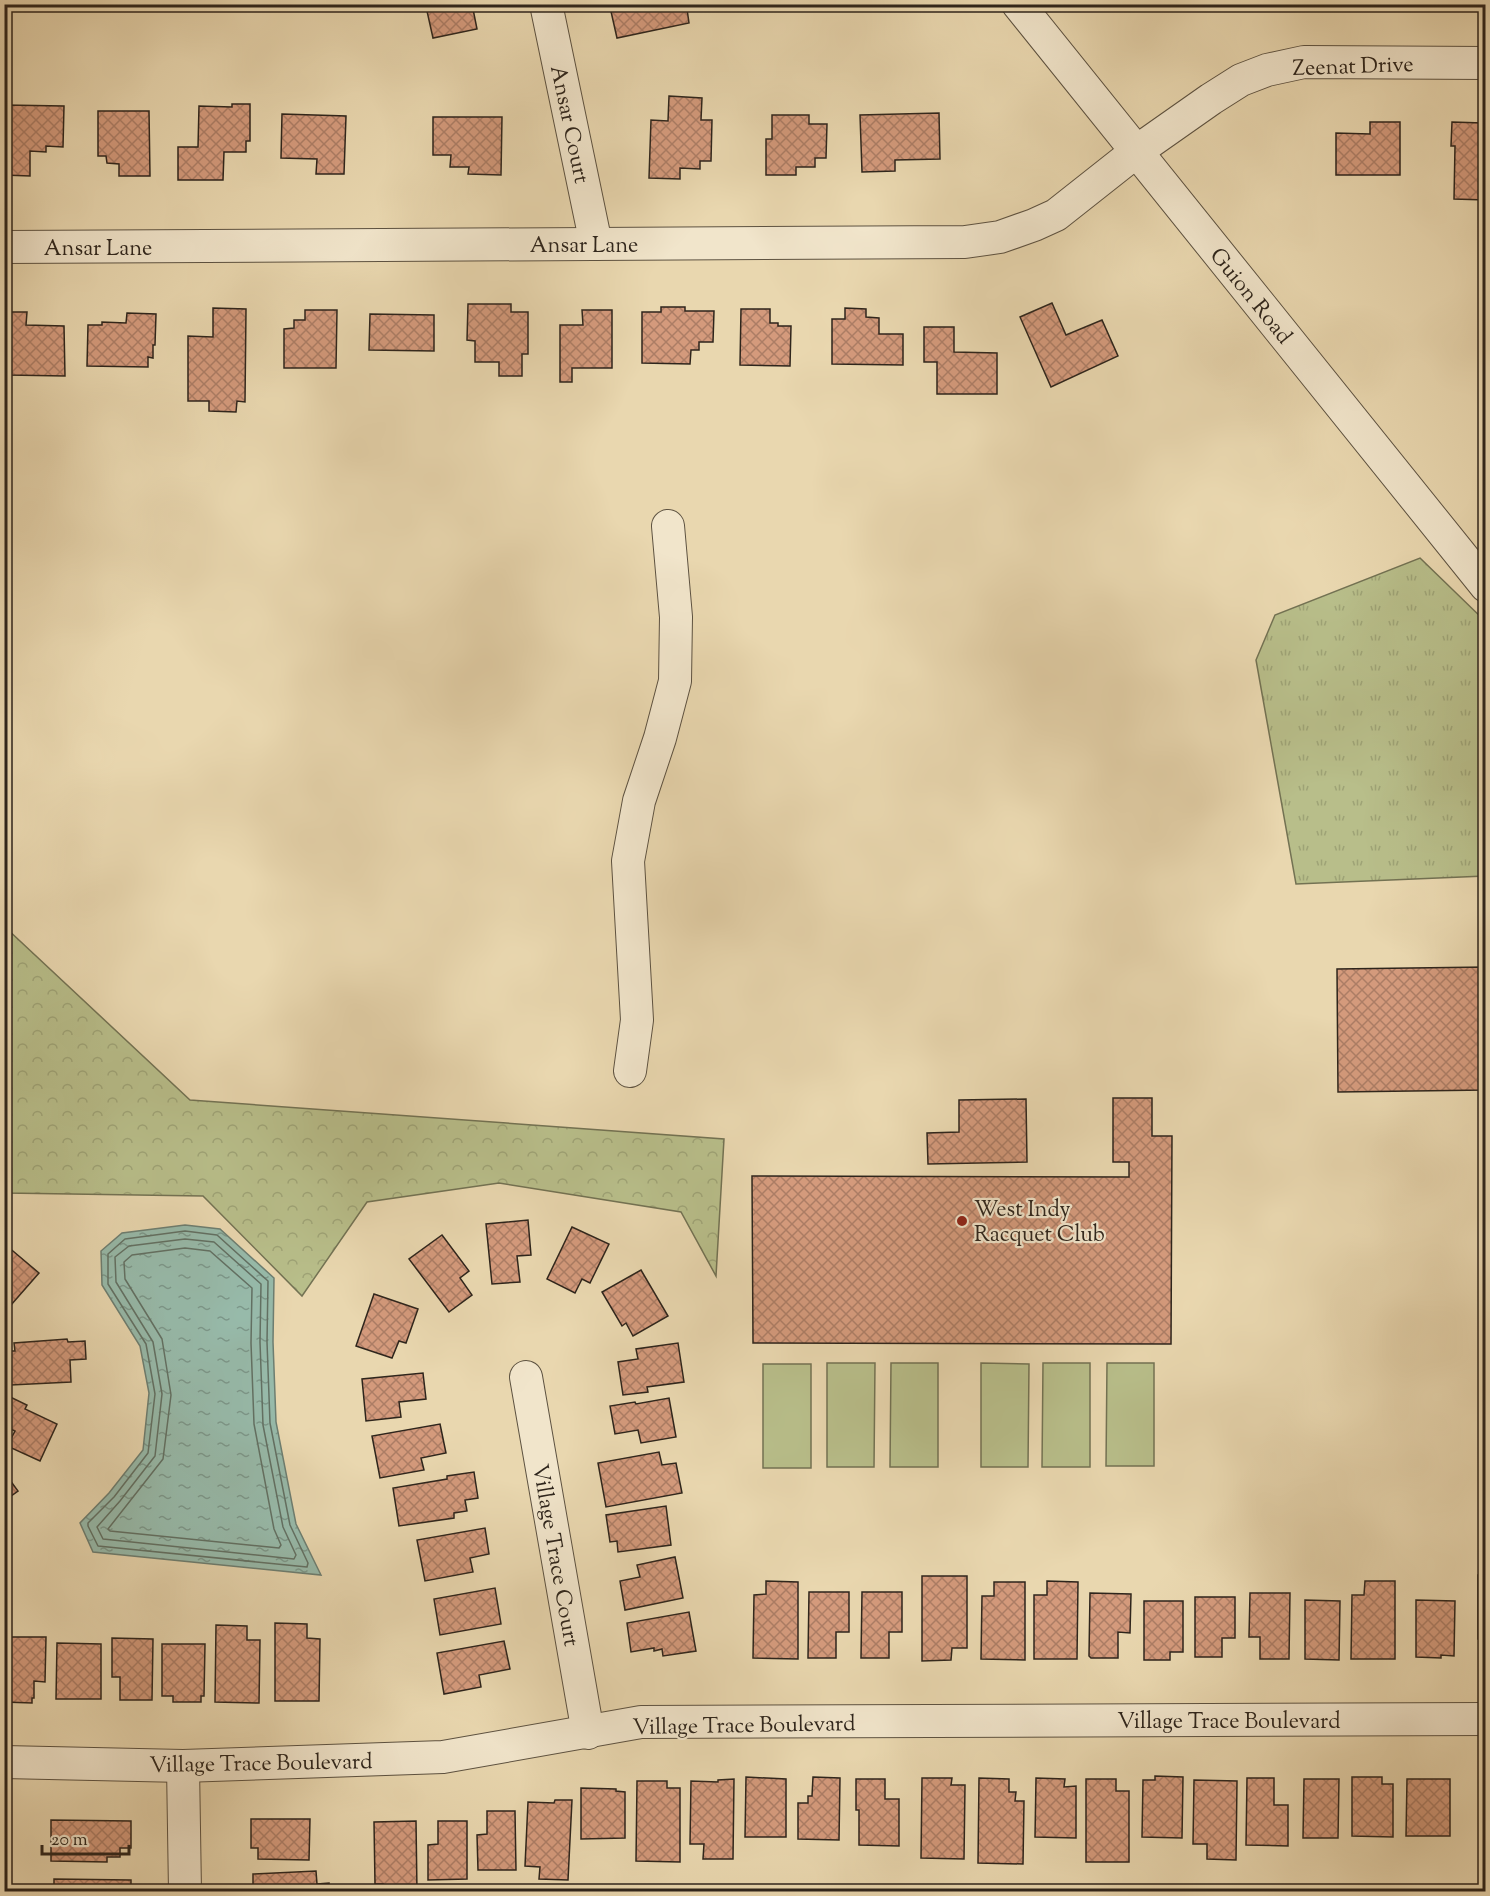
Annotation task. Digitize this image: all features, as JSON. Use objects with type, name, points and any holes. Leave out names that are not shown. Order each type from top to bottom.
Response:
[{"type":"street","name":"Ansar Court","points":[[546,4],[596,244]]},
{"type":"street","name":"Guion Road","points":[[1018,4],[1485,586]]},
{"type":"street","name":"Zeenat Drive","points":[[1137,152],[1220,93],[1250,76],[1276,68],[1304,62],[1485,63]]},
{"type":"street","name":"Ansar Lane","points":[[4,247],[965,243],[1000,237],[1056,215],[1137,152]]},
{"type":"street","points":[[630,1071],[637,1020],[628,861],[639,801],[660,738],[675,681],[676,617],[668,526]]},
{"type":"street","name":"Village Trace Court","points":[[526,1377],[588,1733]]},
{"type":"street","name":"Village Trace Boulevard","points":[[4,1762],[183,1766],[443,1757],[641,1722],[1485,1719]]},
{"type":"street","points":[[183,1766],[185,1892]]},
{"type":"green space","points":[[1420,558],[1485,621],[1485,876],[1296,884],[1256,660],[1275,615]]},
{"type":"green space","points":[[5,927],[190,1100],[724,1139],[716,1276],[681,1212],[499,1183],[367,1202],[302,1296],[203,1196],[5,1193]]},
{"type":"green space","points":[[827,1363],[875,1363],[874,1467],[827,1467]]},
{"type":"green space","points":[[891,1363],[938,1363],[938,1467],[890,1467]]},
{"type":"green space","points":[[981,1363],[1029,1364],[1028,1467],[981,1467]]},
{"type":"green space","points":[[1043,1363],[1090,1363],[1090,1467],[1042,1467]]},
{"type":"green space","points":[[1107,1363],[1154,1363],[1154,1466],[1106,1466]]},
{"type":"green space","points":[[763,1364],[811,1364],[811,1468],[763,1468]]},
{"type":"water","points":[[185,1225],[220,1229],[274,1278],[273,1342],[276,1422],[296,1524],[321,1575],[93,1552],[80,1523],[109,1493],[143,1450],[149,1393],[140,1346],[102,1285],[101,1251],[122,1233]]},
{"type":"building","points":[[422,4],[472,4],[477,29],[433,38],[427,11]]},
{"type":"building","points":[[622,4],[703,5],[687,9],[689,23],[617,38],[610,7]]},
{"type":"building","points":[[669,96],[702,98],[701,120],[712,120],[711,161],[700,161],[700,169],[680,168],[680,179],[649,178],[651,120],[668,121]]},
{"type":"building","points":[[232,104],[250,104],[250,141],[246,141],[246,152],[224,152],[223,180],[178,180],[178,147],[198,147],[199,106],[232,107]]},
{"type":"building","points":[[4,105],[64,106],[63,147],[46,146],[46,152],[30,151],[30,176],[4,175]]},
{"type":"building","points":[[98,111],[149,111],[150,176],[119,176],[119,164],[107,163],[106,156],[98,156]]},
{"type":"building","points":[[939,113],[940,159],[895,160],[895,171],[862,172],[860,115]]},
{"type":"building","points":[[282,114],[346,116],[344,174],[316,174],[317,159],[281,158]]},
{"type":"building","points":[[772,115],[809,115],[809,124],[827,124],[826,158],[815,158],[815,167],[796,167],[796,175],[766,175],[766,139],[772,139]]},
{"type":"building","points":[[433,117],[502,117],[501,175],[468,174],[469,167],[450,167],[451,155],[433,155]]},
{"type":"building","points":[[1370,122],[1400,122],[1400,175],[1336,175],[1336,133],[1370,134]]},
{"type":"building","points":[[1452,122],[1482,123],[1482,143],[1486,143],[1486,200],[1454,199],[1455,146],[1451,146]]},
{"type":"building","points":[[1052,303],[1066,335],[1102,320],[1118,356],[1051,387],[1020,317]]},
{"type":"building","points":[[468,304],[511,304],[511,312],[528,312],[528,354],[522,354],[522,376],[499,376],[499,362],[475,362],[475,341],[467,340]]},
{"type":"building","points":[[661,307],[685,307],[685,311],[714,311],[713,342],[699,342],[699,350],[691,350],[690,364],[642,363],[642,312],[661,312]]},
{"type":"building","points":[[213,308],[246,309],[245,402],[237,401],[236,412],[209,411],[209,401],[188,401],[188,336],[213,337]]},
{"type":"building","points":[[845,308],[866,309],[866,317],[879,318],[879,334],[903,334],[903,365],[832,364],[832,319],[845,319]]},
{"type":"building","points":[[741,309],[770,309],[770,323],[778,323],[778,326],[791,326],[790,366],[740,365]]},
{"type":"building","points":[[305,310],[337,310],[336,368],[284,368],[284,329],[294,328],[294,320],[305,320]]},
{"type":"building","points":[[582,310],[612,310],[612,368],[572,368],[572,382],[560,382],[560,325],[583,325]]},
{"type":"building","points":[[4,312],[27,312],[26,325],[64,326],[65,376],[8,375],[9,348],[4,348]]},
{"type":"building","points":[[127,313],[156,314],[155,345],[153,345],[153,358],[148,357],[148,367],[87,366],[88,325],[102,325],[102,322],[126,323]]},
{"type":"building","points":[[370,314],[434,315],[434,351],[369,350]]},
{"type":"building","points":[[924,327],[954,327],[954,352],[997,353],[997,394],[937,394],[937,362],[924,362]]},
{"type":"building","points":[[1486,967],[1486,1090],[1338,1092],[1337,969]]},
{"type":"building","points":[[1113,1098],[1152,1098],[1152,1136],[1172,1136],[1171,1344],[753,1343],[752,1176],[1129,1177],[1129,1162],[1113,1162]]},
{"type":"building","points":[[1026,1099],[1027,1162],[928,1164],[927,1133],[959,1132],[959,1100]]},
{"type":"building","points":[[528,1220],[531,1255],[517,1256],[520,1282],[492,1284],[486,1224]]},
{"type":"building","points":[[572,1227],[609,1244],[590,1283],[582,1279],[575,1293],[547,1279]]},
{"type":"building","points":[[442,1235],[469,1271],[460,1278],[472,1295],[449,1312],[409,1259]]},
{"type":"building","points":[[7,1246],[39,1273],[4,1313],[4,1248]]},
{"type":"building","points":[[641,1270],[668,1316],[633,1336],[626,1323],[622,1326],[602,1292]]},
{"type":"building","points":[[374,1294],[418,1309],[406,1343],[399,1341],[392,1358],[356,1346]]},
{"type":"building","points":[[67,1339],[68,1342],[85,1341],[86,1359],[70,1360],[71,1382],[11,1385],[9,1351],[15,1351],[14,1343]]},
{"type":"building","points":[[678,1343],[684,1382],[647,1387],[648,1392],[623,1395],[618,1362],[638,1359],[636,1349]]},
{"type":"building","points":[[423,1373],[426,1399],[399,1402],[401,1417],[366,1421],[362,1379]]},
{"type":"building","points":[[4,1394],[27,1405],[25,1409],[57,1424],[40,1461],[7,1446],[15,1431],[4,1426]]},
{"type":"building","points":[[669,1398],[676,1437],[641,1443],[638,1430],[615,1434],[610,1406]]},
{"type":"building","points":[[440,1424],[446,1453],[421,1458],[424,1470],[380,1478],[372,1436]]},
{"type":"building","points":[[659,1452],[662,1465],[676,1463],[682,1493],[606,1507],[598,1463]]},
{"type":"building","points":[[4,1472],[18,1491],[4,1501]]},
{"type":"building","points":[[474,1472],[478,1498],[465,1500],[467,1511],[454,1513],[454,1518],[399,1526],[393,1488]]},
{"type":"building","points":[[666,1506],[671,1545],[618,1552],[617,1541],[610,1542],[606,1515]]},
{"type":"building","points":[[485,1528],[489,1554],[470,1558],[473,1572],[425,1581],[417,1540]]},
{"type":"building","points":[[675,1557],[683,1598],[625,1610],[620,1581],[640,1577],[637,1565]]},
{"type":"building","points":[[1478,1575],[1486,1575],[1486,1639],[1478,1639]]},
{"type":"building","points":[[922,1576],[967,1576],[967,1648],[952,1648],[951,1660],[922,1661]]},
{"type":"building","points":[[766,1581],[798,1582],[798,1659],[753,1658],[754,1595],[766,1594]]},
{"type":"building","points":[[1047,1581],[1078,1582],[1077,1659],[1034,1659],[1034,1595],[1047,1595]]},
{"type":"building","points":[[1365,1581],[1395,1581],[1395,1659],[1351,1659],[1352,1595],[1364,1595]]},
{"type":"building","points":[[994,1582],[1025,1582],[1025,1660],[981,1659],[982,1596],[994,1596]]},
{"type":"building","points":[[495,1588],[501,1624],[440,1635],[434,1599]]},
{"type":"building","points":[[809,1592],[849,1592],[849,1632],[836,1632],[836,1658],[808,1658]]},
{"type":"building","points":[[862,1592],[902,1592],[902,1632],[889,1632],[889,1658],[861,1658]]},
{"type":"building","points":[[1090,1593],[1131,1594],[1130,1633],[1118,1632],[1118,1658],[1091,1658],[1089,1656]]},
{"type":"building","points":[[1250,1593],[1290,1593],[1289,1659],[1260,1659],[1260,1637],[1249,1637]]},
{"type":"building","points":[[1195,1597],[1235,1597],[1235,1638],[1222,1638],[1222,1657],[1195,1657]]},
{"type":"building","points":[[1305,1600],[1340,1601],[1339,1660],[1305,1659]]},
{"type":"building","points":[[1416,1600],[1455,1601],[1454,1656],[1416,1657]]},
{"type":"building","points":[[1144,1601],[1183,1601],[1183,1652],[1170,1652],[1170,1660],[1144,1660]]},
{"type":"building","points":[[689,1612],[696,1651],[663,1656],[662,1649],[654,1651],[654,1648],[631,1652],[627,1623]]},
{"type":"building","points":[[275,1623],[307,1624],[307,1638],[320,1639],[319,1701],[275,1701]]},
{"type":"building","points":[[216,1625],[247,1626],[247,1640],[260,1640],[259,1703],[215,1702]]},
{"type":"building","points":[[5,1637],[46,1637],[45,1682],[34,1681],[32,1703],[4,1702]]},
{"type":"building","points":[[112,1638],[153,1639],[152,1700],[120,1700],[120,1677],[112,1677]]},
{"type":"building","points":[[504,1641],[510,1669],[479,1675],[481,1687],[444,1694],[437,1653]]},
{"type":"building","points":[[57,1643],[101,1644],[101,1699],[56,1699]]},
{"type":"building","points":[[162,1644],[205,1644],[204,1696],[201,1696],[201,1702],[173,1702],[173,1696],[162,1696]]},
{"type":"building","points":[[1155,1776],[1183,1777],[1182,1838],[1142,1837],[1143,1780],[1155,1780]]},
{"type":"building","points":[[746,1777],[786,1779],[786,1837],[745,1837]]},
{"type":"building","points":[[813,1777],[840,1778],[839,1840],[798,1839],[798,1803],[808,1803],[808,1796],[812,1796]]},
{"type":"building","points":[[1352,1777],[1382,1777],[1382,1784],[1393,1784],[1393,1837],[1352,1836]]},
{"type":"building","points":[[922,1778],[952,1778],[951,1785],[965,1785],[964,1859],[921,1858]]},
{"type":"building","points":[[979,1778],[1009,1779],[1009,1792],[1016,1792],[1015,1801],[1024,1801],[1023,1864],[978,1863]]},
{"type":"building","points":[[1036,1778],[1065,1779],[1064,1787],[1076,1786],[1076,1838],[1035,1837]]},
{"type":"building","points":[[1247,1778],[1274,1778],[1274,1805],[1288,1805],[1288,1846],[1246,1845]]},
{"type":"building","points":[[1482,1778],[1486,1778],[1486,1844],[1484,1808],[1481,1808]]},
{"type":"building","points":[[734,1779],[733,1859],[703,1859],[704,1844],[690,1844],[691,1781],[718,1782],[718,1780]]},
{"type":"building","points":[[856,1779],[885,1779],[885,1799],[899,1799],[899,1846],[859,1845]]},
{"type":"building","points":[[1086,1779],[1116,1779],[1116,1791],[1129,1791],[1129,1862],[1086,1862]]},
{"type":"building","points":[[1304,1779],[1339,1779],[1338,1838],[1303,1838]]},
{"type":"building","points":[[1407,1779],[1450,1779],[1450,1836],[1406,1836]]},
{"type":"building","points":[[1194,1780],[1237,1781],[1236,1860],[1207,1859],[1207,1844],[1193,1844]]},
{"type":"building","points":[[637,1781],[667,1781],[667,1788],[680,1788],[680,1862],[636,1861]]},
{"type":"building","points":[[581,1788],[616,1789],[616,1791],[625,1792],[625,1838],[581,1839]]},
{"type":"building","points":[[555,1800],[572,1800],[568,1880],[539,1879],[540,1867],[525,1866],[528,1802],[554,1803]]},
{"type":"building","points":[[487,1811],[515,1811],[516,1870],[478,1870],[477,1835],[487,1834]]},
{"type":"building","points":[[251,1819],[310,1819],[309,1860],[258,1859],[258,1848],[251,1848]]},
{"type":"building","points":[[51,1820],[131,1821],[131,1848],[120,1848],[120,1857],[107,1857],[107,1862],[51,1861]]},
{"type":"building","points":[[416,1821],[417,1892],[383,1892],[383,1884],[375,1884],[374,1822]]},
{"type":"building","points":[[438,1821],[467,1821],[467,1879],[428,1880],[428,1845],[438,1844]]},
{"type":"building","points":[[316,1871],[317,1884],[329,1883],[329,1892],[253,1892],[253,1874]]},
{"type":"building","points":[[54,1879],[131,1880],[131,1892],[54,1892]]},
{"type":"place","name":"West Indy Racquet Club","points":[[962,1221]]}]
